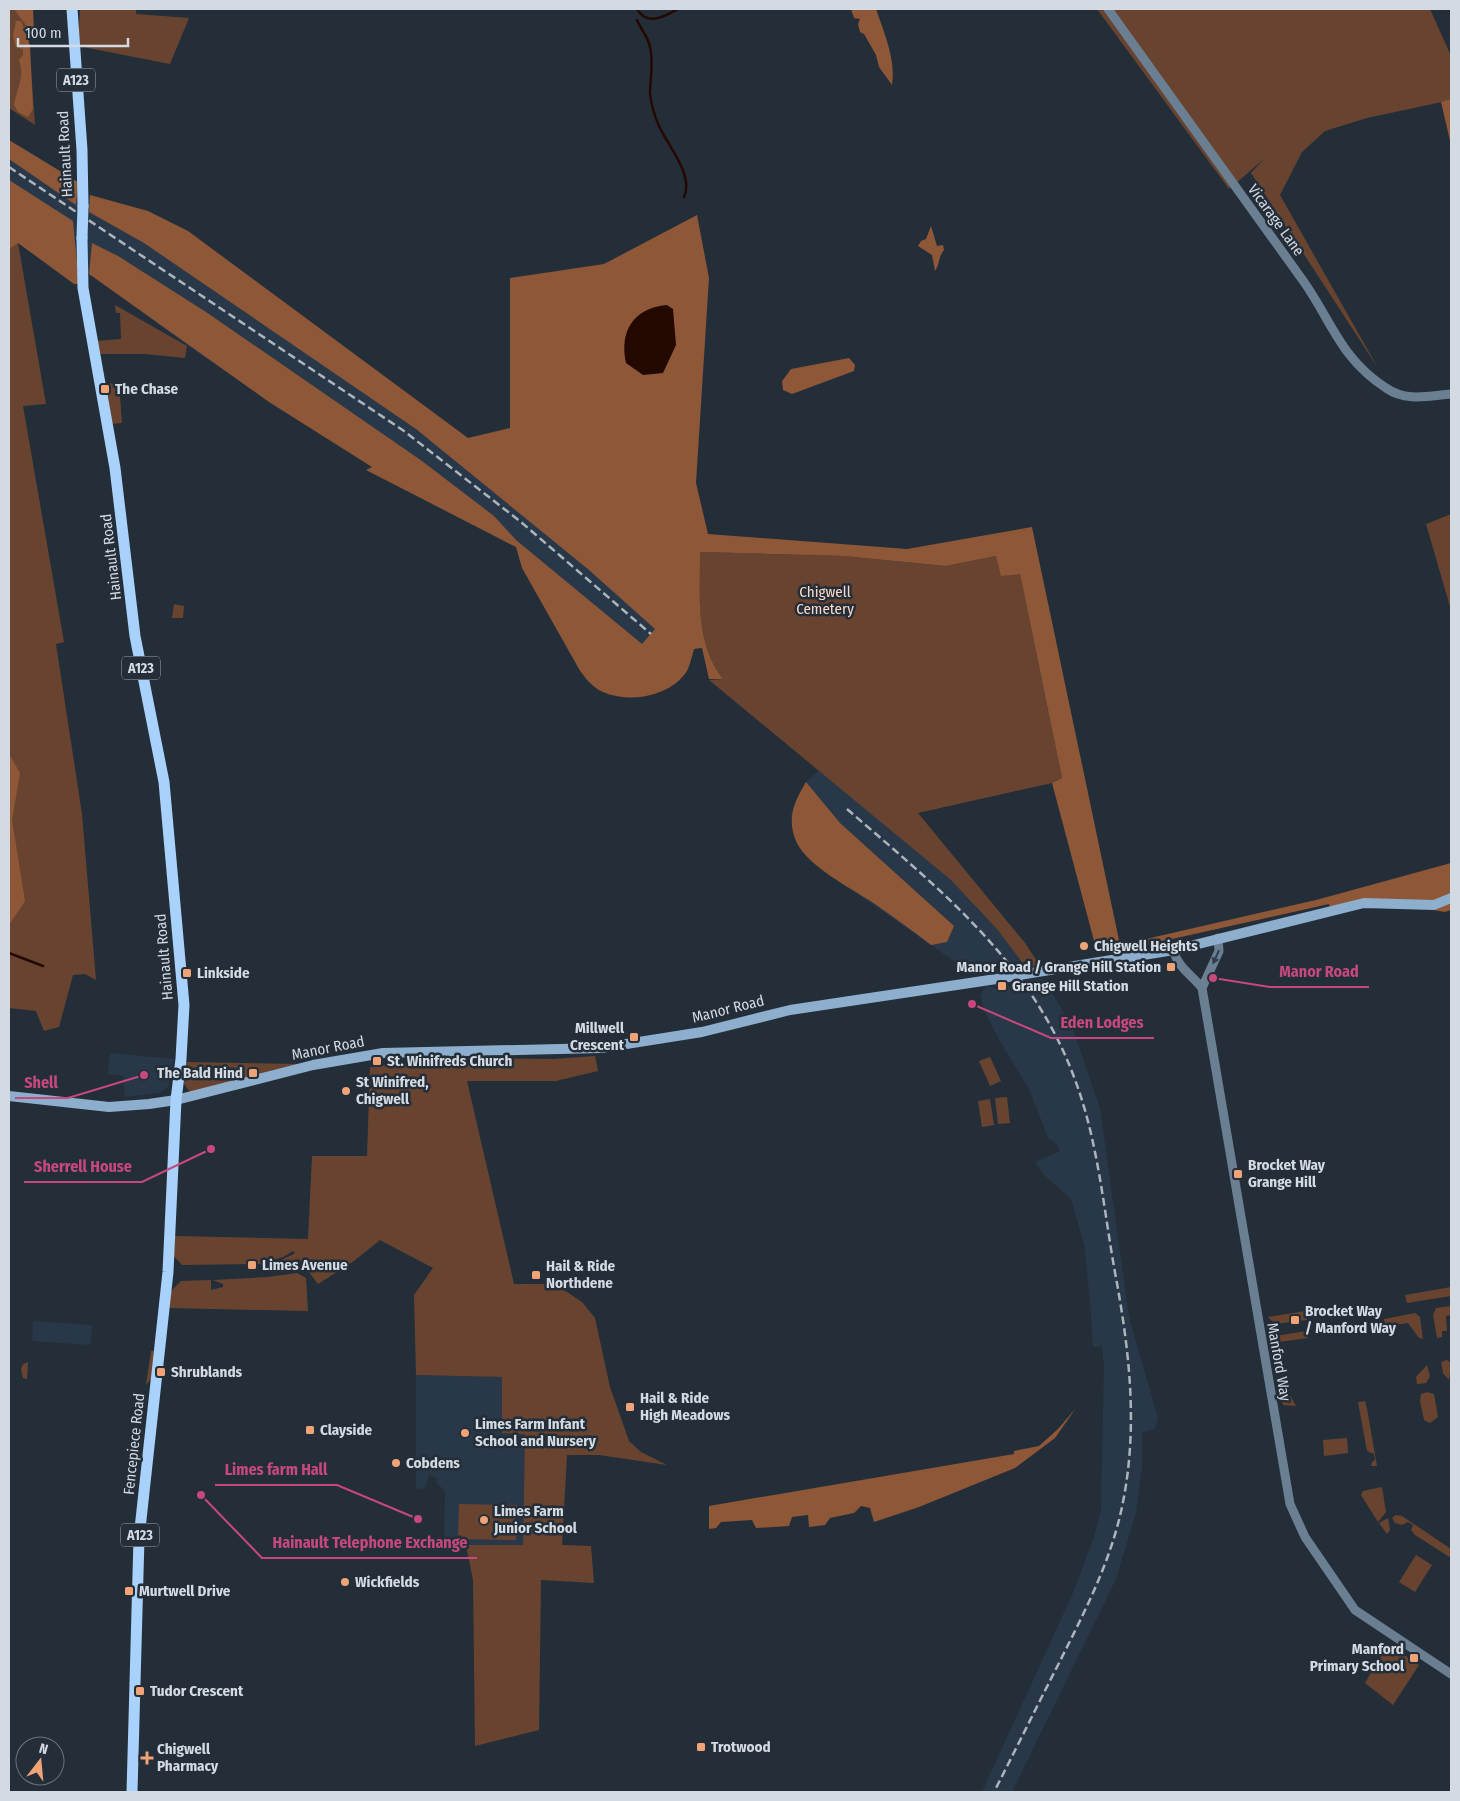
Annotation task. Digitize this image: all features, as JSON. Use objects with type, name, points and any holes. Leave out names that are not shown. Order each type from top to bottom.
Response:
[{"type":"main road","name":"Hainault Road","points":[[72,9],[74,64],[82,150],[83,288],[115,468],[135,636],[164,782],[184,1005],[181,1059],[176,1100]]},
{"type":"main road","name":"Manor Road","points":[[9,1096],[109,1107],[176,1100],[313,1065],[383,1054],[601,1048],[702,1032],[774,1013],[1174,950],[1364,903],[1434,905],[1451,898]]},
{"type":"main road","name":"Fencepiece Road","points":[[132,1792],[140,1538],[168,1272],[176,1100]]},
{"type":"street","name":"Vicarage Lane","points":[[1108,9],[1312,294],[1351,359],[1384,387],[1398,396],[1413,398],[1451,394]]},
{"type":"street","points":[[1174,950],[1176,961],[1193,976],[1202,988],[1219,951],[1218,938]]},
{"type":"street","name":"Manford Way","points":[[1202,988],[1290,1504],[1305,1537],[1356,1610],[1451,1674]]},
{"type":"shaded area","points":[[14,9],[33,9],[34,31],[31,32]]},
{"type":"shaded area","points":[[851,9],[876,9],[891,56],[892,85],[879,67],[876,55],[864,34],[860,32],[858,24],[860,19],[854,18]]},
{"type":"shaded area","points":[[16,21],[21,21],[30,46],[33,109],[28,117],[18,112],[14,105],[21,77],[19,60],[23,55],[23,50],[15,45],[13,35]]},
{"type":"shaded area","points":[[1451,99],[1451,145],[1441,102]]},
{"type":"shaded area","points":[[9,140],[78,182],[90,195],[148,211],[695,641],[687,670],[678,682],[664,690],[639,698],[603,692],[586,680],[525,572],[516,547],[366,470],[372,467],[198,353],[28,229],[9,236]]},
{"type":"shaded area","points":[[9,140],[78,182],[76,205],[9,159]]},
{"type":"shaded area","points":[[9,180],[73,221],[79,284],[74,284],[18,243],[9,249]]},
{"type":"shaded area","points":[[90,195],[148,211],[188,231],[468,438],[510,428],[510,278],[604,264],[697,215],[709,278],[696,483],[708,534],[907,549],[1032,527],[1120,945],[1316,900],[1451,863],[1451,910],[1445,912],[1380,901],[1330,908],[1329,904],[1127,949],[1097,952],[1052,783],[1062,778],[1020,574],[1001,576],[996,556],[946,566],[843,556],[700,552],[700,602],[703,635],[714,665],[723,679],[709,679],[702,648],[694,649],[687,671],[680,680],[661,692],[637,697],[625,697],[603,692],[596,688],[579,669],[522,568],[516,547],[366,470],[372,467],[269,402],[89,274],[92,243],[118,256],[206,312],[422,461],[494,516],[516,540],[642,644],[655,629],[589,570],[416,429],[144,243],[89,212]]},
{"type":"shaded area","points":[[931,226],[937,246],[943,245],[944,250],[935,271],[932,255],[918,246],[921,241],[926,239]]},
{"type":"shaded area","points":[[667,305],[673,309],[676,345],[663,373],[643,375],[626,363],[624,352],[627,332],[637,316],[655,307]]},
{"type":"shaded area","points":[[849,358],[855,365],[854,371],[792,394],[783,390],[782,381],[791,369]]},
{"type":"shaded area","points":[[9,754],[20,773],[12,820],[25,901],[9,925]]},
{"type":"shaded area","points":[[838,763],[996,910],[1025,943],[1040,966],[1025,966],[974,975],[832,876],[803,853],[796,843],[793,830],[791,815],[794,804],[806,782],[818,771]]},
{"type":"shaded area","points":[[806,782],[840,823],[954,926],[947,942],[931,945],[872,902],[830,876],[802,852],[794,835],[792,819],[795,804]]},
{"type":"shaded area","points":[[1044,979],[1072,1027],[1100,1108],[1129,1317],[1158,1418],[1155,1429],[1142,1432],[1142,1467],[1136,1513],[1116,1579],[1012,1792],[982,1792],[1073,1593],[1094,1537],[1101,1511],[1104,1367],[1102,1346],[1093,1347],[1084,1244],[1071,1199],[1045,1176],[1035,1162],[1060,1151],[1057,1144],[1048,1138],[1030,1091],[1000,1041],[985,1012],[980,995],[986,986],[1001,989],[1029,980]]},
{"type":"shaded area","points":[[110,1053],[174,1059],[168,1087],[159,1093],[125,1097],[123,1076],[108,1074]]},
{"type":"shaded area","points":[[33,1321],[92,1325],[90,1345],[32,1341]]},
{"type":"shaded area","points":[[416,1375],[502,1377],[502,1432],[525,1433],[523,1545],[444,1545],[445,1490],[437,1484],[437,1478],[429,1475],[425,1488],[416,1489]]},
{"type":"shaded area","points":[[1076,1408],[1055,1438],[1015,1468],[919,1507],[874,1522],[870,1508],[861,1506],[854,1513],[830,1518],[825,1525],[809,1527],[808,1515],[792,1517],[789,1526],[756,1528],[752,1520],[721,1522],[716,1528],[709,1529],[709,1506],[1014,1454],[1014,1451],[1039,1446],[1058,1429]]},
{"type":"green space","points":[[9,9],[26,9],[26,31],[29,41],[35,125],[9,108]]},
{"type":"green space","points":[[80,9],[136,9],[136,14],[189,18],[170,64],[78,46]]},
{"type":"green space","points":[[1097,9],[1430,9],[1451,56],[1451,100],[1367,118],[1325,131],[1302,152],[1280,195],[1378,368],[1251,173],[1264,159],[1229,189]]},
{"type":"green space","points":[[9,236],[18,243],[46,404],[23,406],[64,642],[56,644],[82,814],[96,980],[85,974],[73,975],[59,1027],[44,1031],[36,1011],[9,1008]]},
{"type":"green space","points":[[115,305],[187,346],[185,358],[145,354],[97,354],[96,341],[121,339],[120,313],[116,313]]},
{"type":"green space","points":[[119,383],[122,423],[111,424],[104,384]]},
{"type":"green space","points":[[1451,514],[1451,610],[1426,524]]},
{"type":"green space","name":"Chigwell Cemetery","points":[[699,552],[843,556],[946,566],[996,556],[1020,574],[1062,778],[1052,783],[918,813],[1025,943],[1040,966],[1025,966],[997,929],[951,880],[709,680],[723,679],[714,665],[703,634]]},
{"type":"green space","points":[[174,604],[184,606],[183,618],[172,618]]},
{"type":"green space","points":[[595,1056],[598,1071],[556,1081],[467,1081],[514,1284],[549,1284],[561,1288],[582,1302],[595,1318],[610,1387],[629,1441],[641,1452],[667,1465],[599,1455],[567,1455],[562,1545],[591,1546],[594,1583],[541,1580],[539,1730],[475,1746],[473,1580],[466,1545],[523,1545],[525,1434],[502,1433],[502,1377],[416,1375],[414,1295],[433,1268],[380,1240],[354,1261],[318,1284],[299,1259],[270,1265],[292,1255],[295,1253],[293,1251],[283,1257],[260,1264],[182,1265],[174,1256],[175,1236],[308,1239],[312,1156],[367,1156],[370,1067],[461,1058],[554,1059]]},
{"type":"green space","points":[[990,1057],[1001,1081],[990,1086],[979,1061]]},
{"type":"green space","points":[[185,1062],[300,1064],[190,1092],[184,1084]]},
{"type":"green space","points":[[1007,1097],[1010,1123],[998,1124],[995,1098]]},
{"type":"green space","points":[[990,1099],[994,1125],[982,1127],[978,1101]]},
{"type":"green space","points":[[297,1273],[306,1278],[308,1311],[169,1308],[171,1291],[181,1281],[211,1280],[211,1290],[223,1287],[223,1284],[213,1280],[268,1277]]},
{"type":"green space","points":[[1451,1287],[1451,1296],[1407,1303],[1405,1295]]},
{"type":"green space","points":[[1451,1306],[1451,1315],[1446,1316],[1447,1331],[1442,1331],[1442,1337],[1437,1338],[1433,1315],[1436,1308]]},
{"type":"green space","points":[[1305,1311],[1307,1320],[1275,1324],[1268,1317]]},
{"type":"green space","points":[[1415,1313],[1420,1317],[1423,1339],[1419,1338],[1408,1323],[1385,1326],[1384,1319]]},
{"type":"green space","points":[[1307,1331],[1308,1338],[1272,1343],[1275,1336]]},
{"type":"green space","points":[[151,1351],[154,1351],[151,1379],[146,1385]]},
{"type":"green space","points":[[1447,1360],[1451,1363],[1449,1380],[1443,1373],[1441,1362]]},
{"type":"green space","points":[[28,1362],[27,1379],[23,1378],[21,1369],[23,1364]]},
{"type":"green space","points":[[1427,1365],[1430,1376],[1426,1383],[1417,1384],[1416,1377]]},
{"type":"green space","points":[[1287,1390],[1296,1406],[1283,1405],[1280,1391]]},
{"type":"green space","points":[[1427,1392],[1434,1394],[1438,1417],[1430,1423],[1424,1420],[1420,1401],[1421,1394]]},
{"type":"green space","points":[[1365,1401],[1377,1466],[1371,1466],[1375,1460],[1374,1454],[1367,1451],[1358,1402]]},
{"type":"green space","points":[[1347,1438],[1348,1453],[1324,1456],[1323,1440]]},
{"type":"green space","points":[[1382,1487],[1386,1512],[1378,1522],[1361,1495],[1363,1491]]},
{"type":"green space","points":[[459,1504],[517,1505],[516,1540],[458,1539]]},
{"type":"green space","points":[[1396,1515],[1402,1516],[1451,1549],[1451,1558],[1415,1535],[1411,1530],[1413,1525],[1408,1522],[1402,1525],[1395,1523],[1392,1518]]},
{"type":"green space","points":[[1388,1518],[1390,1530],[1387,1534],[1379,1523]]},
{"type":"green space","points":[[1416,1555],[1432,1565],[1415,1592],[1399,1582]]},
{"type":"green space","points":[[1388,1644],[1419,1665],[1393,1705],[1365,1683]]},
{"type":"waterway","points":[[637,9],[646,18],[651,19],[662,17],[678,9]]},
{"type":"waterway","points":[[637,20],[648,40],[651,53],[650,93],[653,110],[659,126],[683,170],[686,179],[684,197]]},
{"type":"waterway","points":[[9,953],[43,966]]},
{"type":"railway","points":[[9,167],[404,431],[521,522],[651,634]]},
{"type":"railway","points":[[847,809],[947,897],[978,929],[1007,962],[1033,997],[1056,1035],[1082,1100],[1094,1147],[1124,1330],[1128,1362],[1131,1425],[1125,1488],[1114,1539],[1085,1611],[994,1792]]},
{"type":"place","name":"The Chase","points":[[105,389]]},
{"type":"place","name":"Chigwell Heights","points":[[1084,946]]},
{"type":"place","name":"Manor Road / Grange Hill Station","points":[[1171,967]]},
{"type":"place","name":"Linkside","points":[[187,973]]},
{"type":"place","name":"Manor Road","points":[[1213,978]]},
{"type":"place","name":"Grange Hill Station","points":[[1002,986]]},
{"type":"place","name":"Eden Lodges","points":[[972,1004]]},
{"type":"place","name":"Millwell Crescent","points":[[634,1037]]},
{"type":"place","name":"St. Winifreds Church","points":[[377,1061]]},
{"type":"place","name":"The Bald Hind","points":[[253,1073]]},
{"type":"place","name":"Shell","points":[[144,1075]]},
{"type":"place","name":"St Winifred, Chigwell","points":[[346,1091]]},
{"type":"place","name":"Sherrell House","points":[[211,1149]]},
{"type":"place","name":"Brocket Way Grange Hill","points":[[1238,1174]]},
{"type":"place","name":"Limes Avenue","points":[[252,1265]]},
{"type":"place","name":"Hail & Ride Northdene","points":[[536,1275]]},
{"type":"place","name":"Brocket Way / Manford Way","points":[[1295,1320]]},
{"type":"place","name":"Shrublands","points":[[161,1372]]},
{"type":"place","name":"Hail & Ride High Meadows","points":[[630,1407]]},
{"type":"place","name":"Clayside","points":[[310,1430]]},
{"type":"place","name":"Limes Farm Infant School and Nursery","points":[[465,1433]]},
{"type":"place","name":"Cobdens","points":[[396,1463]]},
{"type":"place","name":"Hainault Telephone Exchange","points":[[201,1495]]},
{"type":"place","name":"Limes farm Hall","points":[[418,1519]]},
{"type":"place","name":"Limes Farm Junior School","points":[[484,1520]]},
{"type":"place","name":"Wickfields","points":[[345,1582]]},
{"type":"place","name":"Murtwell Drive","points":[[129,1591]]},
{"type":"place","name":"Manford Primary School","points":[[1414,1658]]},
{"type":"place","name":"Tudor Crescent","points":[[140,1691]]},
{"type":"place","name":"Trotwood","points":[[701,1747]]},
{"type":"place","name":"Chigwell Pharmacy","points":[[147,1758]]}]
